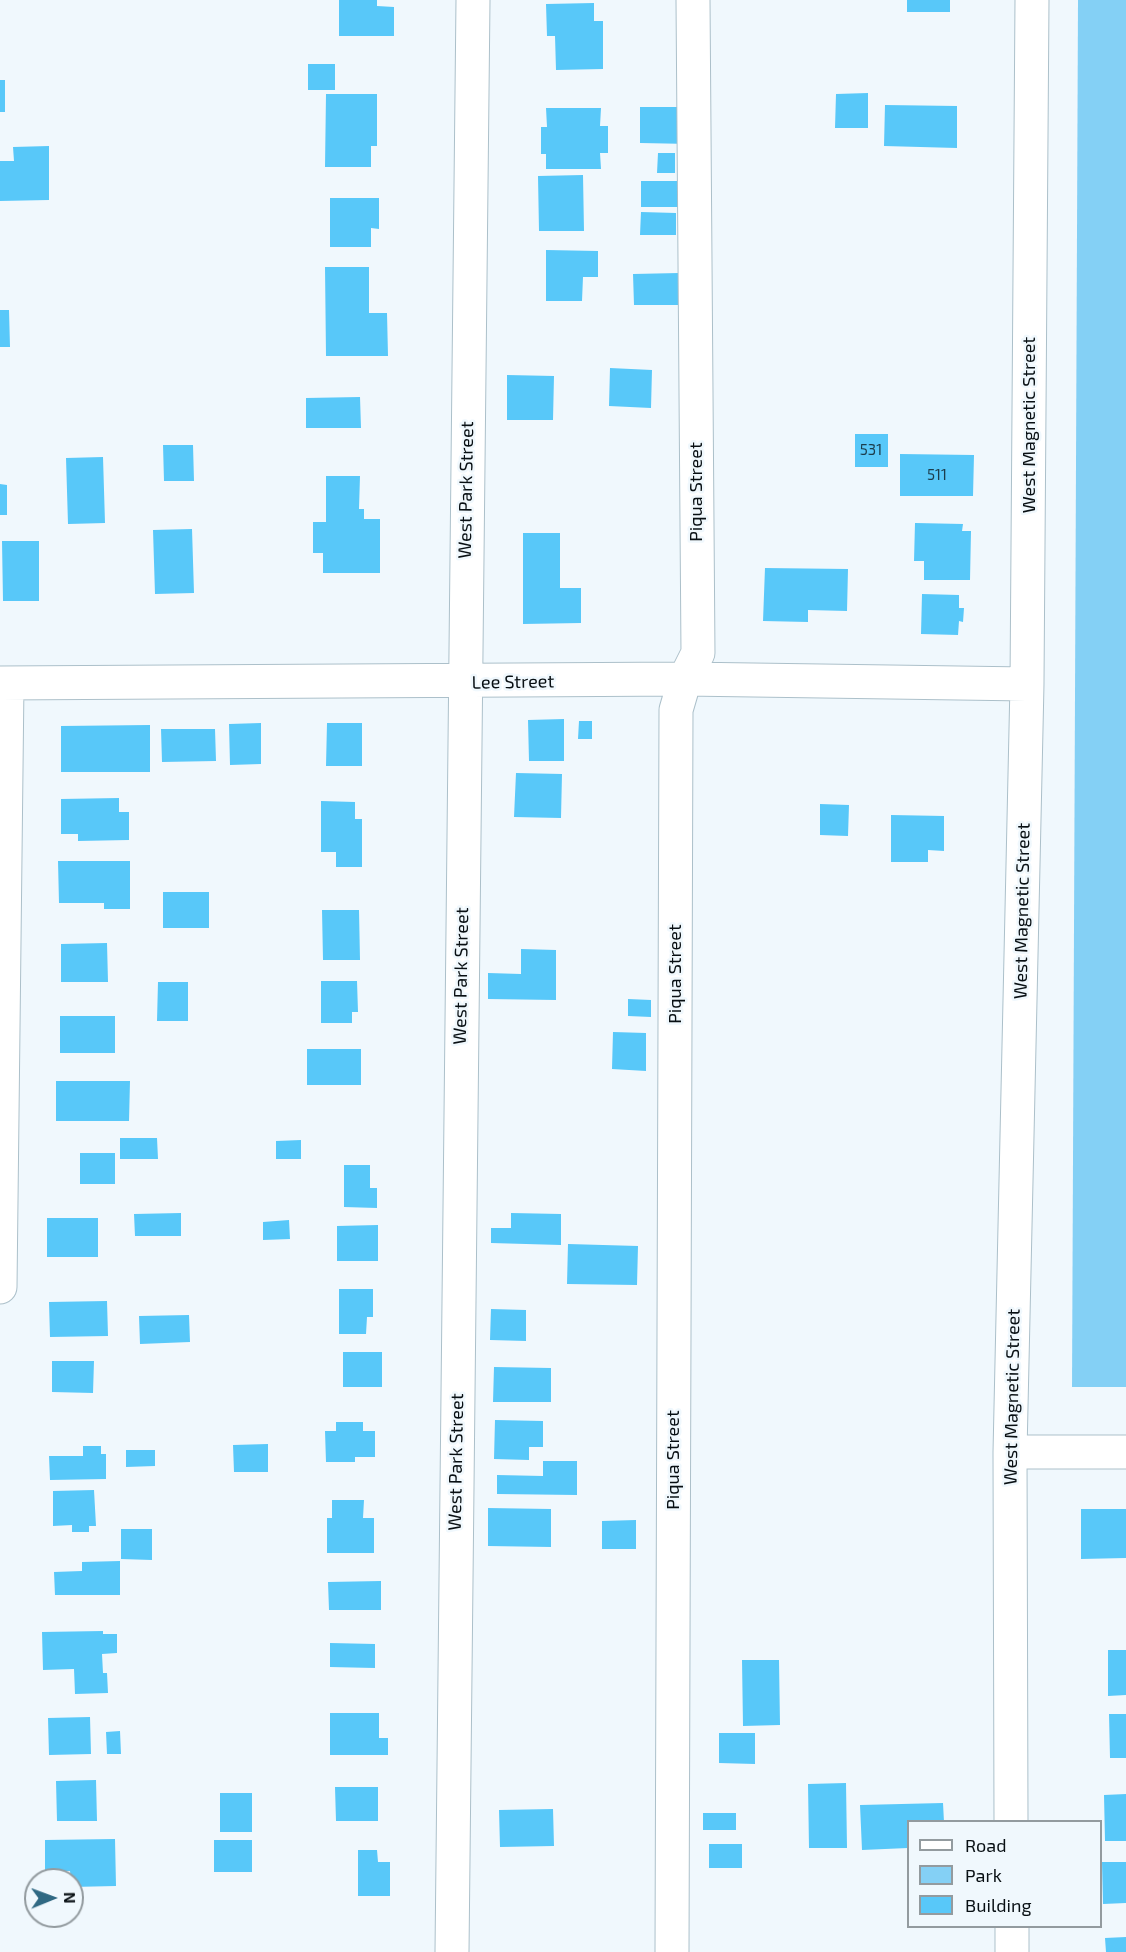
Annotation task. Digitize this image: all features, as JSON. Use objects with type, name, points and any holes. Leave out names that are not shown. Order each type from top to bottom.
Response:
[{"type":"street","name":"West Park Street","points":[[452,1952],[463,682],[472,0]]},
{"type":"street","name":"Piqua Street","points":[[672,1952],[676,710],[685,679],[698,653],[693,0]]},
{"type":"street","name":"West Magnetic Street","points":[[1011,1820],[1010,1452],[1027,684],[1032,0]]},
{"type":"street","name":"Lee Street","points":[[3,683],[685,679],[1027,684]]},
{"type":"street","points":[[0,1287],[3,683]]},
{"type":"street","points":[[1010,1452],[1126,1452]]},
{"type":"street","points":[[1011,1928],[1012,1952]]},
{"type":"green space","points":[[1078,0],[1126,0],[1126,1387],[1072,1387]]},
{"type":"building","points":[[339,0],[377,0],[377,6],[394,7],[394,36],[339,36]]},
{"type":"building","points":[[907,0],[950,0],[950,12],[907,12]]},
{"type":"building","points":[[594,3],[594,21],[603,21],[603,69],[556,70],[555,36],[547,36],[546,4]]},
{"type":"building","points":[[308,64],[335,64],[335,90],[308,90]]},
{"type":"building","points":[[0,80],[5,80],[5,112],[0,112]]},
{"type":"building","points":[[868,93],[868,128],[835,128],[836,94]]},
{"type":"building","points":[[326,94],[377,94],[377,146],[371,146],[371,167],[325,167]]},
{"type":"building","points":[[885,105],[957,106],[957,148],[884,146]]},
{"type":"building","points":[[640,107],[692,107],[691,144],[640,143]]},
{"type":"building","points":[[546,108],[601,108],[600,126],[608,126],[608,153],[600,153],[601,169],[546,169],[546,154],[541,154],[541,127],[547,127]]},
{"type":"building","points":[[49,146],[49,200],[0,201],[0,161],[14,161],[13,147]]},
{"type":"building","points":[[658,153],[675,153],[675,173],[657,173]]},
{"type":"building","points":[[583,175],[584,231],[539,231],[538,176]]},
{"type":"building","points":[[641,181],[685,181],[685,207],[641,207]]},
{"type":"building","points":[[330,198],[379,198],[379,229],[371,228],[371,247],[330,247]]},
{"type":"building","points":[[641,212],[676,213],[676,235],[640,235]]},
{"type":"building","points":[[546,250],[598,251],[598,277],[583,277],[582,301],[546,301]]},
{"type":"building","points":[[325,267],[369,267],[369,313],[387,313],[388,356],[326,356]]},
{"type":"building","points":[[679,273],[679,305],[634,305],[633,274]]},
{"type":"building","points":[[0,310],[9,310],[10,347],[0,347]]},
{"type":"building","points":[[610,368],[652,370],[651,408],[609,406]]},
{"type":"building","points":[[507,375],[554,376],[553,420],[507,420]]},
{"type":"building","points":[[360,397],[361,428],[306,428],[306,398]]},
{"type":"building","points":[[855,434],[888,434],[888,467],[855,467]]},
{"type":"building","points":[[163,445],[193,445],[194,481],[164,481]]},
{"type":"building","points":[[900,454],[974,455],[973,496],[900,496]]},
{"type":"building","points":[[103,457],[105,523],[68,524],[66,458]]},
{"type":"building","points":[[326,476],[360,476],[359,509],[364,509],[364,519],[380,519],[380,573],[323,573],[323,553],[313,553],[313,522],[326,522]]},
{"type":"building","points":[[0,484],[7,485],[7,515],[0,515]]},
{"type":"building","points":[[915,523],[963,524],[962,531],[971,531],[970,580],[924,580],[924,561],[914,561]]},
{"type":"building","points":[[192,529],[194,593],[155,594],[153,530]]},
{"type":"building","points":[[523,533],[560,533],[560,588],[581,588],[581,623],[523,624]]},
{"type":"building","points":[[2,541],[39,541],[39,601],[3,601]]},
{"type":"building","points":[[765,568],[848,569],[847,611],[808,610],[808,622],[763,621]]},
{"type":"building","points":[[922,594],[959,595],[959,608],[964,608],[963,622],[959,621],[958,635],[921,634]]},
{"type":"building","points":[[564,719],[564,761],[529,761],[528,720]]},
{"type":"building","points":[[579,721],[592,721],[592,739],[578,739]]},
{"type":"building","points":[[261,723],[261,764],[230,765],[229,724]]},
{"type":"building","points":[[327,723],[362,723],[362,766],[326,766]]},
{"type":"building","points":[[150,725],[150,772],[61,772],[61,726]]},
{"type":"building","points":[[161,729],[215,729],[216,761],[162,762]]},
{"type":"building","points":[[516,773],[562,774],[561,818],[514,817]]},
{"type":"building","points":[[119,798],[119,812],[129,812],[129,840],[78,841],[78,834],[61,834],[61,799]]},
{"type":"building","points":[[321,801],[355,802],[355,819],[362,819],[362,867],[336,867],[336,852],[321,852]]},
{"type":"building","points":[[820,804],[849,805],[848,836],[820,835]]},
{"type":"building","points":[[891,815],[944,816],[944,851],[928,850],[928,862],[891,862]]},
{"type":"building","points":[[58,861],[130,861],[130,909],[104,909],[104,903],[59,903]]},
{"type":"building","points":[[163,892],[209,892],[209,928],[163,928]]},
{"type":"building","points":[[322,910],[359,910],[360,960],[323,960]]},
{"type":"building","points":[[107,943],[108,982],[61,982],[61,944]]},
{"type":"building","points":[[521,949],[556,950],[556,1000],[488,999],[488,973],[521,974]]},
{"type":"building","points":[[321,981],[357,981],[358,1012],[352,1012],[352,1023],[321,1023]]},
{"type":"building","points":[[158,982],[188,982],[188,1021],[157,1021]]},
{"type":"building","points":[[628,999],[651,1000],[651,1017],[628,1016]]},
{"type":"building","points":[[60,1016],[115,1016],[115,1053],[60,1053]]},
{"type":"building","points":[[613,1032],[646,1033],[646,1071],[612,1069]]},
{"type":"building","points":[[307,1049],[361,1049],[361,1085],[307,1085]]},
{"type":"building","points":[[56,1081],[130,1081],[129,1121],[56,1121]]},
{"type":"building","points":[[120,1138],[157,1138],[158,1159],[120,1159]]},
{"type":"building","points":[[301,1140],[301,1159],[276,1159],[276,1141]]},
{"type":"building","points":[[80,1153],[115,1153],[115,1184],[80,1184]]},
{"type":"building","points":[[344,1165],[370,1165],[370,1188],[377,1188],[377,1208],[344,1207]]},
{"type":"building","points":[[181,1213],[181,1236],[135,1236],[134,1214]]},
{"type":"building","points":[[511,1213],[561,1214],[561,1245],[491,1243],[491,1228],[511,1228]]},
{"type":"building","points":[[47,1218],[98,1218],[98,1257],[47,1257]]},
{"type":"building","points":[[289,1220],[290,1239],[263,1240],[263,1222]]},
{"type":"building","points":[[378,1225],[378,1261],[337,1261],[337,1226]]},
{"type":"building","points":[[568,1244],[638,1246],[637,1285],[567,1284]]},
{"type":"building","points":[[339,1289],[373,1289],[373,1317],[367,1317],[366,1334],[339,1334]]},
{"type":"building","points":[[107,1301],[108,1336],[50,1337],[49,1302]]},
{"type":"building","points":[[491,1309],[526,1310],[526,1341],[490,1340]]},
{"type":"building","points":[[189,1315],[190,1342],[140,1344],[139,1316]]},
{"type":"building","points":[[343,1352],[382,1352],[382,1387],[343,1387]]},
{"type":"building","points":[[52,1361],[94,1361],[93,1393],[52,1392]]},
{"type":"building","points":[[494,1367],[551,1368],[551,1402],[493,1402]]},
{"type":"building","points":[[495,1420],[543,1421],[543,1447],[529,1447],[529,1460],[494,1459]]},
{"type":"building","points":[[336,1422],[363,1422],[363,1431],[375,1431],[375,1457],[355,1457],[355,1462],[326,1462],[325,1431],[336,1431]]},
{"type":"building","points":[[268,1444],[268,1472],[234,1472],[233,1445]]},
{"type":"building","points":[[83,1446],[101,1446],[101,1454],[106,1454],[106,1479],[50,1480],[49,1456],[83,1456]]},
{"type":"building","points":[[126,1450],[155,1450],[155,1466],[126,1467]]},
{"type":"building","points":[[543,1461],[577,1461],[577,1495],[497,1494],[497,1475],[543,1476]]},
{"type":"building","points":[[94,1490],[96,1526],[89,1526],[89,1532],[72,1532],[72,1525],[53,1526],[53,1491]]},
{"type":"building","points":[[332,1500],[364,1500],[363,1518],[374,1518],[374,1553],[327,1553],[327,1518],[332,1518]]},
{"type":"building","points":[[488,1508],[551,1509],[551,1547],[488,1546]]},
{"type":"building","points":[[1081,1509],[1126,1509],[1126,1558],[1081,1559]]},
{"type":"building","points":[[636,1520],[636,1549],[602,1549],[602,1521]]},
{"type":"building","points":[[121,1529],[152,1529],[152,1560],[121,1559]]},
{"type":"building","points":[[120,1561],[120,1595],[55,1595],[54,1572],[82,1571],[82,1562]]},
{"type":"building","points":[[381,1581],[381,1610],[329,1610],[328,1582]]},
{"type":"building","points":[[103,1631],[103,1634],[117,1634],[117,1653],[102,1654],[103,1673],[107,1673],[108,1693],[75,1694],[74,1669],[43,1670],[42,1632]]},
{"type":"building","points":[[330,1643],[375,1644],[375,1668],[330,1667]]},
{"type":"building","points":[[1108,1650],[1126,1650],[1126,1695],[1108,1696]]},
{"type":"building","points":[[742,1660],[779,1660],[780,1725],[743,1726]]},
{"type":"building","points":[[330,1713],[379,1713],[379,1738],[388,1738],[388,1755],[330,1755]]},
{"type":"building","points":[[1109,1714],[1126,1714],[1126,1758],[1110,1758]]},
{"type":"building","points":[[90,1717],[91,1754],[49,1755],[48,1718]]},
{"type":"building","points":[[120,1731],[121,1754],[107,1754],[106,1732]]},
{"type":"building","points":[[719,1733],[755,1733],[755,1764],[719,1763]]},
{"type":"building","points":[[96,1780],[97,1821],[57,1821],[56,1781]]},
{"type":"building","points":[[846,1783],[847,1848],[809,1848],[808,1784]]},
{"type":"building","points":[[335,1787],[378,1787],[378,1821],[336,1821]]},
{"type":"building","points":[[220,1793],[252,1793],[252,1832],[220,1832]]},
{"type":"building","points":[[1126,1794],[1126,1841],[1105,1841],[1104,1795]]},
{"type":"building","points":[[943,1803],[944,1820],[907,1820],[907,1848],[862,1850],[860,1805]]},
{"type":"building","points":[[553,1809],[554,1846],[500,1847],[499,1810]]},
{"type":"building","points":[[703,1813],[736,1813],[736,1830],[703,1830]]},
{"type":"building","points":[[115,1839],[116,1886],[84,1887],[84,1868],[45,1868],[45,1840]]},
{"type":"building","points":[[214,1840],[252,1840],[252,1872],[214,1872]]},
{"type":"building","points":[[709,1844],[742,1844],[742,1868],[709,1868]]},
{"type":"building","points":[[358,1850],[377,1850],[378,1862],[390,1862],[390,1896],[358,1896]]},
{"type":"building","points":[[1102,1862],[1126,1862],[1126,1903],[1103,1904]]},
{"type":"building","points":[[1126,1937],[1126,1952],[1106,1952],[1105,1938]]}]
